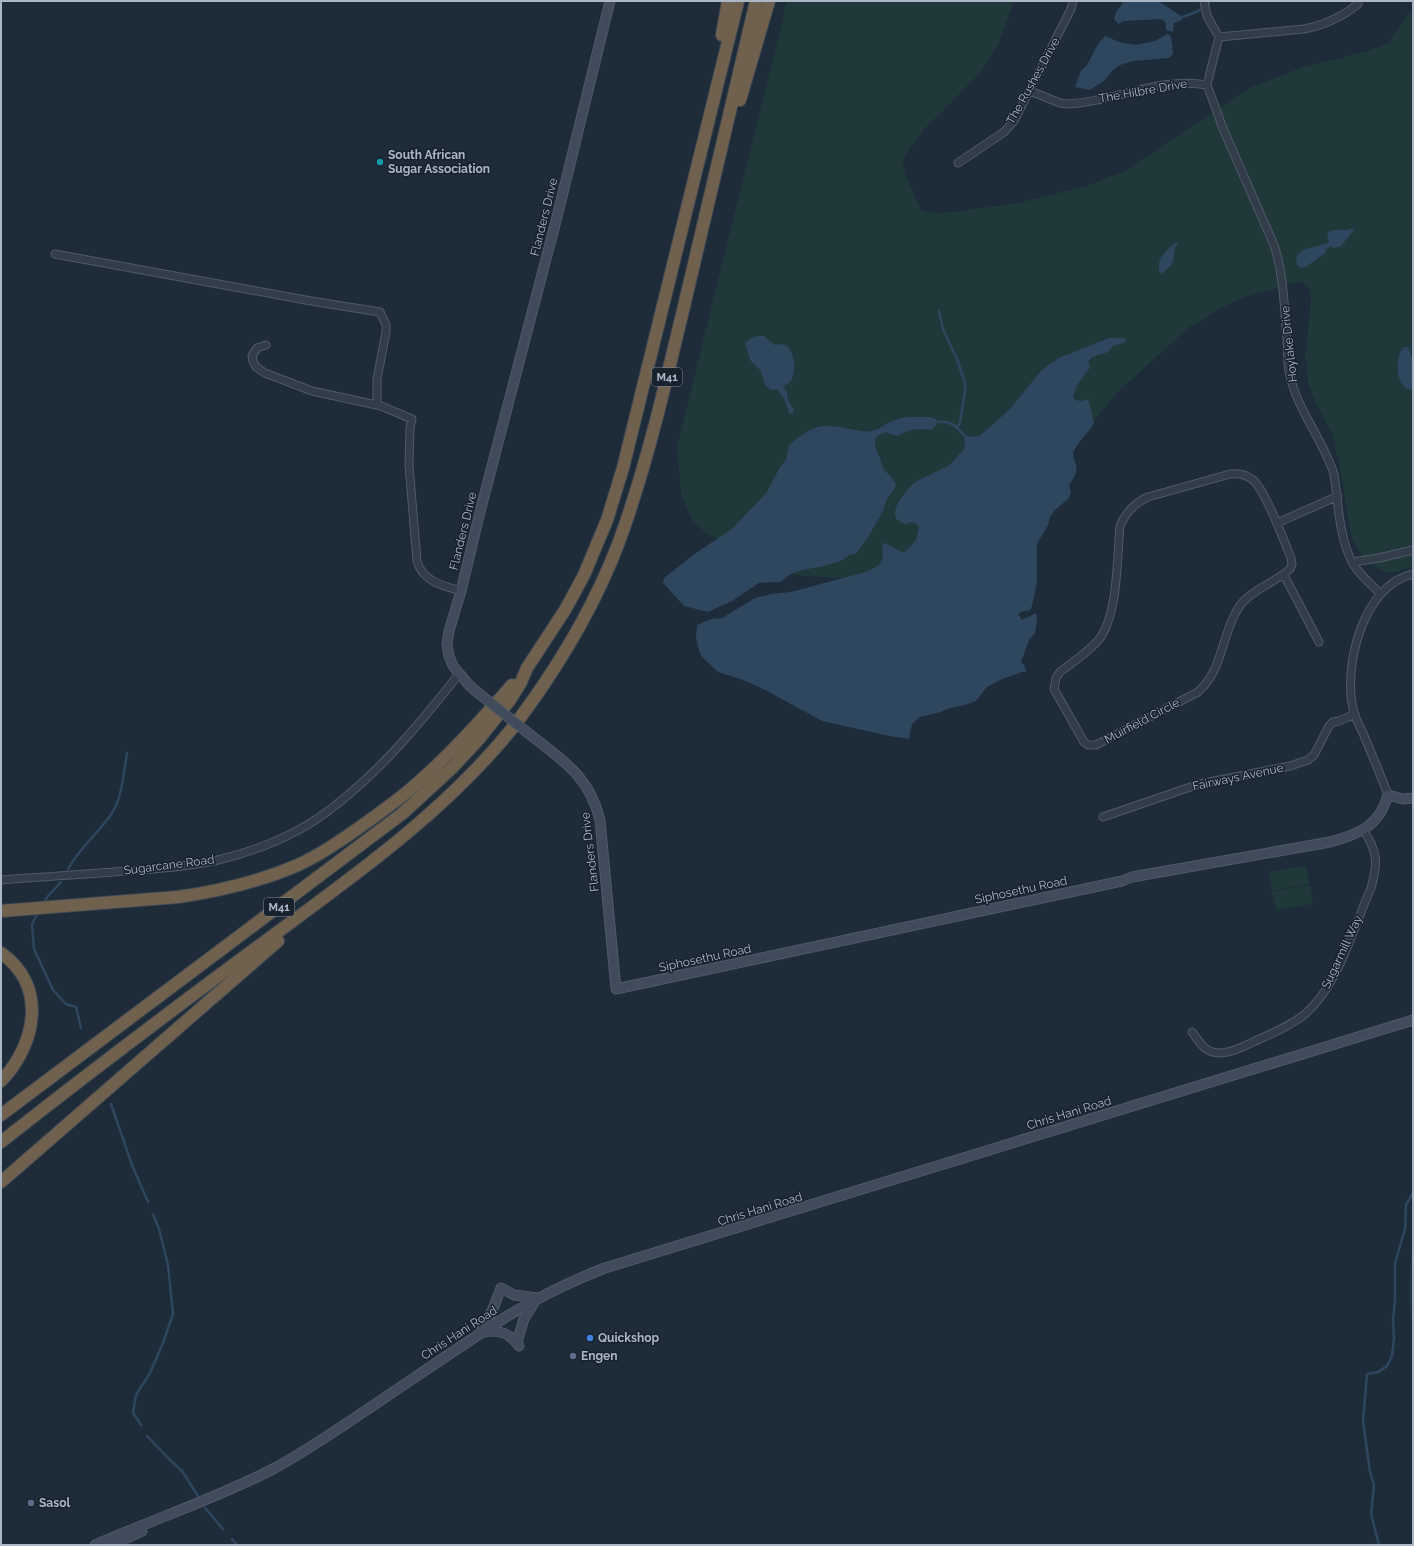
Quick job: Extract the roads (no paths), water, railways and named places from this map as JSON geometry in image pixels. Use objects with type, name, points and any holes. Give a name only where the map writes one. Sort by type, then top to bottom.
[{"type":"highway","points":[[698,162],[728,1]]},
{"type":"highway","name":"M41","points":[[1,1115],[403,813],[453,767],[479,739],[510,700],[521,682],[527,668],[565,610],[584,575],[607,520],[623,468],[738,1]]},
{"type":"highway","name":"M41","points":[[1,1142],[102,1063],[330,893],[404,836],[446,800],[497,747],[513,728],[564,654],[585,616],[611,560],[624,527],[658,416],[756,1]]},
{"type":"highway","points":[[705,215],[769,1]]},
{"type":"highway","points":[[1,911],[170,898],[205,893],[242,885],[298,865],[323,852],[353,833],[413,787],[470,732],[527,668]]},
{"type":"highway","points":[[1,1182],[330,893]]},
{"type":"highway","points":[[1,953],[17,969],[25,980],[31,999],[32,1014],[30,1030],[25,1046],[17,1061],[1,1081]]},
{"type":"street","name":"Flanders Drive","points":[[603,1],[603,26]]},
{"type":"street","name":"Flanders Drive","points":[[610,1],[558,213],[480,512],[461,591],[449,631],[447,644],[451,661],[459,674],[477,692],[572,768],[583,780],[596,805],[600,820],[616,989]]},
{"type":"street","name":"The Rushes Drive","points":[[958,163],[1010,126],[1030,91],[1071,10],[1073,1]]},
{"type":"street","points":[[1204,2],[1206,11],[1219,37],[1207,86]]},
{"type":"street","points":[[1219,37],[1304,30],[1334,20],[1358,4]]},
{"type":"street","name":"The Hilbre Drive","points":[[1030,91],[1060,103],[1075,104],[1170,85],[1195,83],[1207,86]]},
{"type":"street","name":"Hoylake Drive","points":[[1207,86],[1224,131],[1274,245],[1282,276],[1290,375],[1302,407],[1330,464],[1338,496],[1346,548],[1352,562],[1367,581],[1381,594]]},
{"type":"street","points":[[55,254],[380,312],[386,325],[386,332],[377,379],[377,405]]},
{"type":"street","points":[[266,345],[257,348],[252,356],[252,361],[256,367],[264,373],[312,391],[377,405],[412,419],[410,426],[409,465],[417,561],[419,569],[423,575],[442,586],[461,591]]},
{"type":"street","name":"Muirfield Circle","points":[[1230,474],[1242,474],[1254,481],[1258,486],[1276,523],[1292,564],[1290,569],[1284,575],[1242,602],[1236,612],[1213,675],[1204,687],[1198,692],[1096,745],[1088,745],[1084,742],[1056,694],[1054,685],[1060,672],[1096,643],[1107,626],[1113,606],[1120,526],[1127,512],[1140,500],[1148,496],[1230,474]]},
{"type":"street","points":[[1276,523],[1338,496]]},
{"type":"street","points":[[1352,562],[1379,558],[1413,550]]},
{"type":"street","points":[[1413,574],[1401,578],[1393,583],[1370,607],[1354,657],[1350,676],[1354,714],[1388,795],[1403,799],[1413,798]]},
{"type":"street","points":[[1284,575],[1320,642]]},
{"type":"street","name":"Sugarcane Road","points":[[1,880],[174,867],[217,860],[255,849],[286,836],[337,805],[383,763],[409,736],[459,674]]},
{"type":"street","name":"Fairways Avenue","points":[[1103,817],[1199,784],[1290,766],[1308,760],[1314,755],[1329,726],[1333,722],[1339,721],[1354,714]]},
{"type":"street","name":"Siphosethu Road","points":[[616,989],[1132,877],[1330,842],[1350,836],[1375,822],[1384,808],[1388,795]]},
{"type":"street","name":"Sugarmill Way","points":[[1192,1032],[1206,1049],[1218,1053],[1229,1052],[1289,1025],[1318,1002],[1334,976],[1371,888],[1375,874],[1375,851],[1363,830]]},
{"type":"street","name":"Chris Hani Road","points":[[95,1545],[145,1523],[158,1520],[238,1486],[273,1469],[334,1431],[479,1334],[538,1298],[586,1275],[604,1268],[1413,1020]]},
{"type":"street","points":[[501,1288],[514,1295],[538,1298],[524,1319],[518,1344],[513,1339],[500,1332],[489,1331],[479,1334],[490,1317],[501,1288]]},
{"type":"street","name":"Chris Hani Road","points":[[112,1545],[147,1529],[158,1520]]},
{"type":"water","points":[[1123,1],[1158,1],[1183,17],[1182,20],[1174,23],[1173,32],[1166,30],[1166,23],[1162,19],[1124,21],[1118,24],[1114,19],[1117,10],[1122,5]]},
{"type":"water","points":[[1167,34],[1171,36],[1173,54],[1169,58],[1133,61],[1120,65],[1113,70],[1104,81],[1090,90],[1075,87],[1081,71],[1087,65],[1098,44],[1105,36],[1119,42],[1136,45],[1155,41]]},
{"type":"water","points":[[1353,228],[1354,230],[1341,246],[1334,248],[1330,246],[1327,248],[1325,253],[1306,267],[1301,268],[1297,265],[1298,254],[1302,251],[1329,242],[1327,235],[1328,232]]},
{"type":"water","points":[[1177,242],[1178,244],[1175,247],[1171,265],[1161,274],[1159,265],[1162,256]]},
{"type":"water","points":[[757,336],[764,336],[775,345],[782,344],[790,349],[794,360],[794,372],[791,381],[783,386],[787,392],[788,401],[794,409],[793,413],[789,413],[785,400],[777,389],[772,390],[766,387],[761,371],[750,360],[745,343]]},
{"type":"water","points":[[1109,338],[1124,338],[1126,342],[1113,346],[1108,352],[1092,357],[1088,362],[1090,366],[1089,369],[1076,387],[1073,396],[1075,400],[1081,401],[1088,399],[1094,423],[1073,453],[1076,471],[1075,476],[1069,485],[1071,493],[1069,498],[1054,511],[1037,544],[1037,582],[1032,606],[1030,610],[1018,614],[1022,620],[1036,613],[1037,620],[1035,633],[1029,640],[1021,662],[1025,666],[1026,672],[1002,679],[987,687],[976,701],[920,717],[912,724],[909,739],[822,721],[746,681],[718,672],[703,658],[700,654],[696,638],[697,625],[711,619],[722,618],[755,598],[771,594],[791,592],[869,571],[880,564],[882,560],[882,544],[885,543],[902,552],[906,551],[916,540],[919,528],[917,524],[906,524],[899,521],[895,516],[895,510],[898,503],[907,490],[917,481],[950,465],[965,448],[964,437],[966,435],[971,437],[979,436],[990,427],[1011,408],[1040,372],[1048,365],[1059,358]]},
{"type":"water","points":[[1404,347],[1408,347],[1410,351],[1413,368],[1413,390],[1406,388],[1399,378],[1398,363],[1401,351]]},
{"type":"water","points":[[908,417],[931,417],[937,420],[937,425],[931,430],[913,430],[897,436],[886,432],[877,436],[875,446],[883,468],[896,485],[887,499],[882,513],[856,554],[849,555],[829,565],[798,571],[781,582],[759,583],[732,601],[708,612],[684,606],[663,583],[664,578],[693,555],[732,529],[767,492],[780,467],[786,460],[789,445],[800,436],[812,429],[824,426],[873,431],[890,422]]},
{"type":"waterway","points":[[1183,17],[1198,11],[1209,3]]},
{"type":"waterway","points":[[939,311],[943,329],[957,359],[965,383],[960,423],[957,427]]},
{"type":"waterway","points":[[937,422],[953,424],[965,436]]},
{"type":"waterway","points":[[68,869],[78,854],[112,813],[118,800],[127,753]]},
{"type":"waterway","points":[[44,904],[47,897],[61,882]]},
{"type":"waterway","points":[[38,913],[32,924],[34,949],[53,990],[66,1004],[76,1007],[81,1028]]},
{"type":"waterway","points":[[111,1104],[132,1165],[148,1202]]},
{"type":"waterway","points":[[1379,1545],[1371,1514],[1374,1485],[1370,1472],[1363,1421],[1367,1374],[1378,1372],[1387,1366],[1392,1356],[1394,1338],[1393,1320],[1395,1299],[1395,1263],[1405,1229],[1406,1205],[1413,1193]]},
{"type":"waterway","points":[[141,1425],[133,1413],[136,1395],[150,1373],[163,1343],[173,1314],[168,1265],[159,1229],[153,1214]]},
{"type":"waterway","points":[[147,1436],[182,1471],[198,1496]]},
{"type":"waterway","points":[[205,1508],[223,1529]]},
{"type":"waterway","points":[[232,1539],[237,1545]]},
{"type":"place","name":"South African Sugar Association","points":[[380,162]]},
{"type":"place","name":"Quickshop","points":[[590,1338]]},
{"type":"place","name":"Engen","points":[[573,1356]]},
{"type":"place","name":"Sasol","points":[[31,1503]]}]
